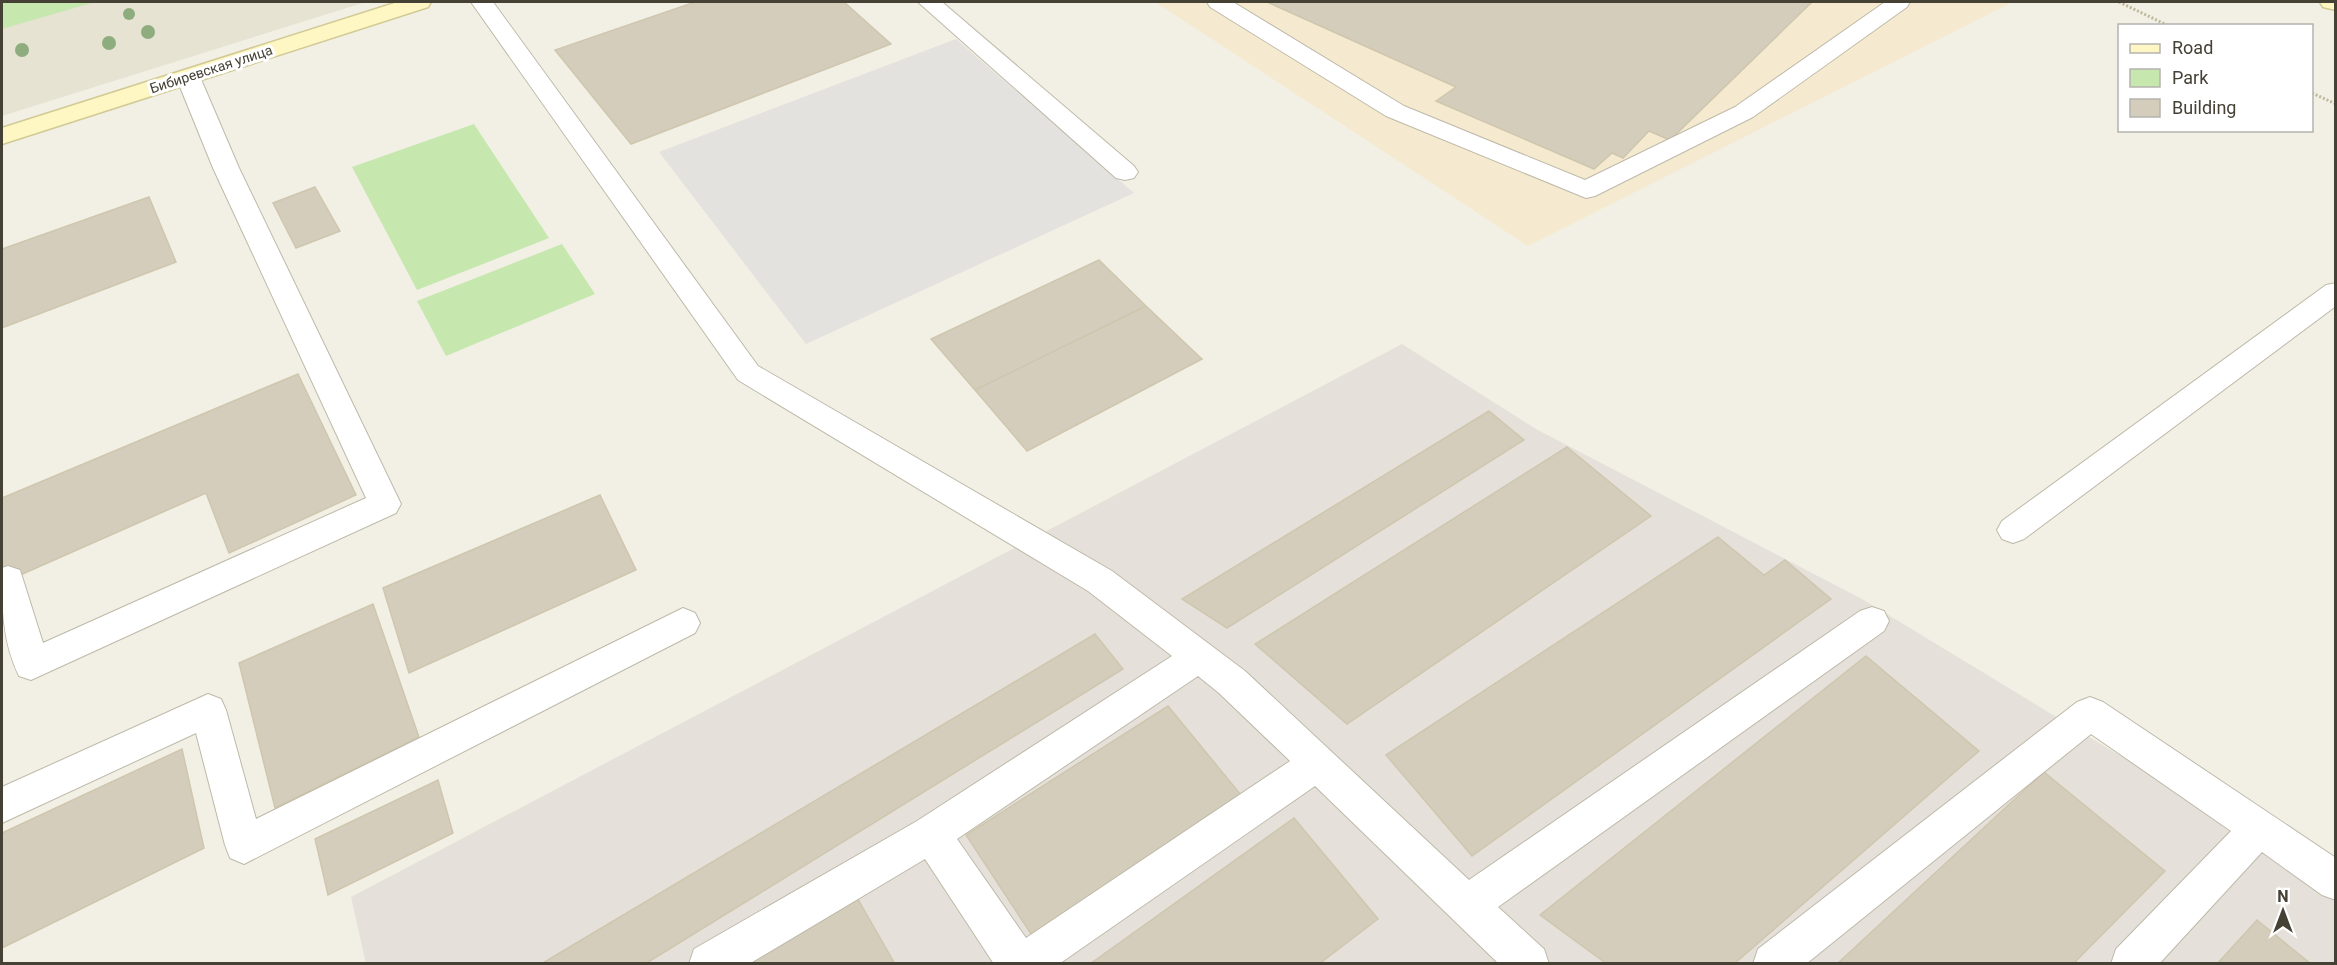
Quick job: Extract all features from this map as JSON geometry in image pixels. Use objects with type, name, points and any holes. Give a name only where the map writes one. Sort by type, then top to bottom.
[{"type":"main road","name":"Бибиревская улица","points":[[2,136],[420,2]]},
{"type":"main road","points":[[2331,2],[2336,3]]},
{"type":"lane","points":[[482,2],[748,373],[1100,581],[1232,682],[1529,963]]},
{"type":"lane","points":[[929,2],[1125,172]]},
{"type":"lane","points":[[1218,2],[1395,111],[1586,190],[1744,112],[1899,2]]},
{"type":"lane","points":[[8,599],[31,665],[385,504],[226,168],[188,77]]},
{"type":"lane","points":[[2013,530],[2336,292]]},
{"type":"lane","points":[[1468,905],[1872,621]]},
{"type":"lane","points":[[2,805],[208,710],[244,845],[683,622]]},
{"type":"lane","points":[[709,963],[931,834],[1199,657]]},
{"type":"lane","points":[[1773,963],[2090,713],[2336,880]]},
{"type":"lane","points":[[931,834],[1021,963],[1318,763]]},
{"type":"lane","points":[[2131,963],[2259,828]]},
{"type":"path","points":[[2118,2],[2165,24]]},
{"type":"path","points":[[2313,93],[2336,104]]},
{"type":"shaded area","points":[[2,2],[366,2],[2,116]]},
{"type":"shaded area","points":[[1155,2],[2013,2],[1528,246]]},
{"type":"shaded area","points":[[956,39],[1134,193],[806,344],[659,152]]},
{"type":"shaded area","points":[[1402,344],[1536,429],[1862,599],[2335,886],[2336,963],[366,964],[351,897]]},
{"type":"green space","points":[[2,2],[95,2],[2,29]]},
{"type":"green space","points":[[474,124],[549,238],[417,290],[352,167]]},
{"type":"green space","points":[[562,244],[595,294],[446,356],[417,301]]},
{"type":"building","points":[[695,2],[844,2],[891,44],[631,144],[555,50]]},
{"type":"building","points":[[1267,2],[1812,2],[1670,140],[1649,131],[1623,158],[1612,153],[1594,169],[1436,101],[1456,87]]},
{"type":"building","points":[[315,187],[340,231],[296,248],[273,203]]},
{"type":"building","points":[[149,197],[176,262],[2,328],[2,249]]},
{"type":"building","points":[[1099,260],[1146,306],[975,390],[931,339]]},
{"type":"building","points":[[1146,306],[1202,359],[1027,451],[975,390]]},
{"type":"building","points":[[298,374],[356,495],[229,553],[206,493],[2,583],[2,498]]},
{"type":"building","points":[[1489,411],[1524,440],[1227,628],[1182,599]]},
{"type":"building","points":[[1567,447],[1651,516],[1347,724],[1255,644]]},
{"type":"building","points":[[600,495],[636,570],[409,673],[383,588]]},
{"type":"building","points":[[1718,537],[1764,575],[1785,560],[1831,599],[1472,856],[1386,755]]},
{"type":"building","points":[[373,604],[419,737],[275,808],[239,663]]},
{"type":"building","points":[[1095,634],[1123,669],[645,964],[541,964]]},
{"type":"building","points":[[1866,656],[1979,751],[1734,964],[1607,964],[1540,915]]},
{"type":"building","points":[[1168,706],[1241,795],[1033,937],[966,835]]},
{"type":"building","points":[[182,749],[204,848],[2,948],[2,833]]},
{"type":"building","points":[[2044,772],[2165,871],[2073,964],[1837,964]]},
{"type":"building","points":[[438,780],[453,833],[328,895],[315,839]]},
{"type":"building","points":[[1294,818],[1378,919],[1319,964],[1090,964]]},
{"type":"building","points":[[855,894],[895,964],[744,964]]},
{"type":"building","points":[[2257,920],[2311,964],[2217,964]]}]
